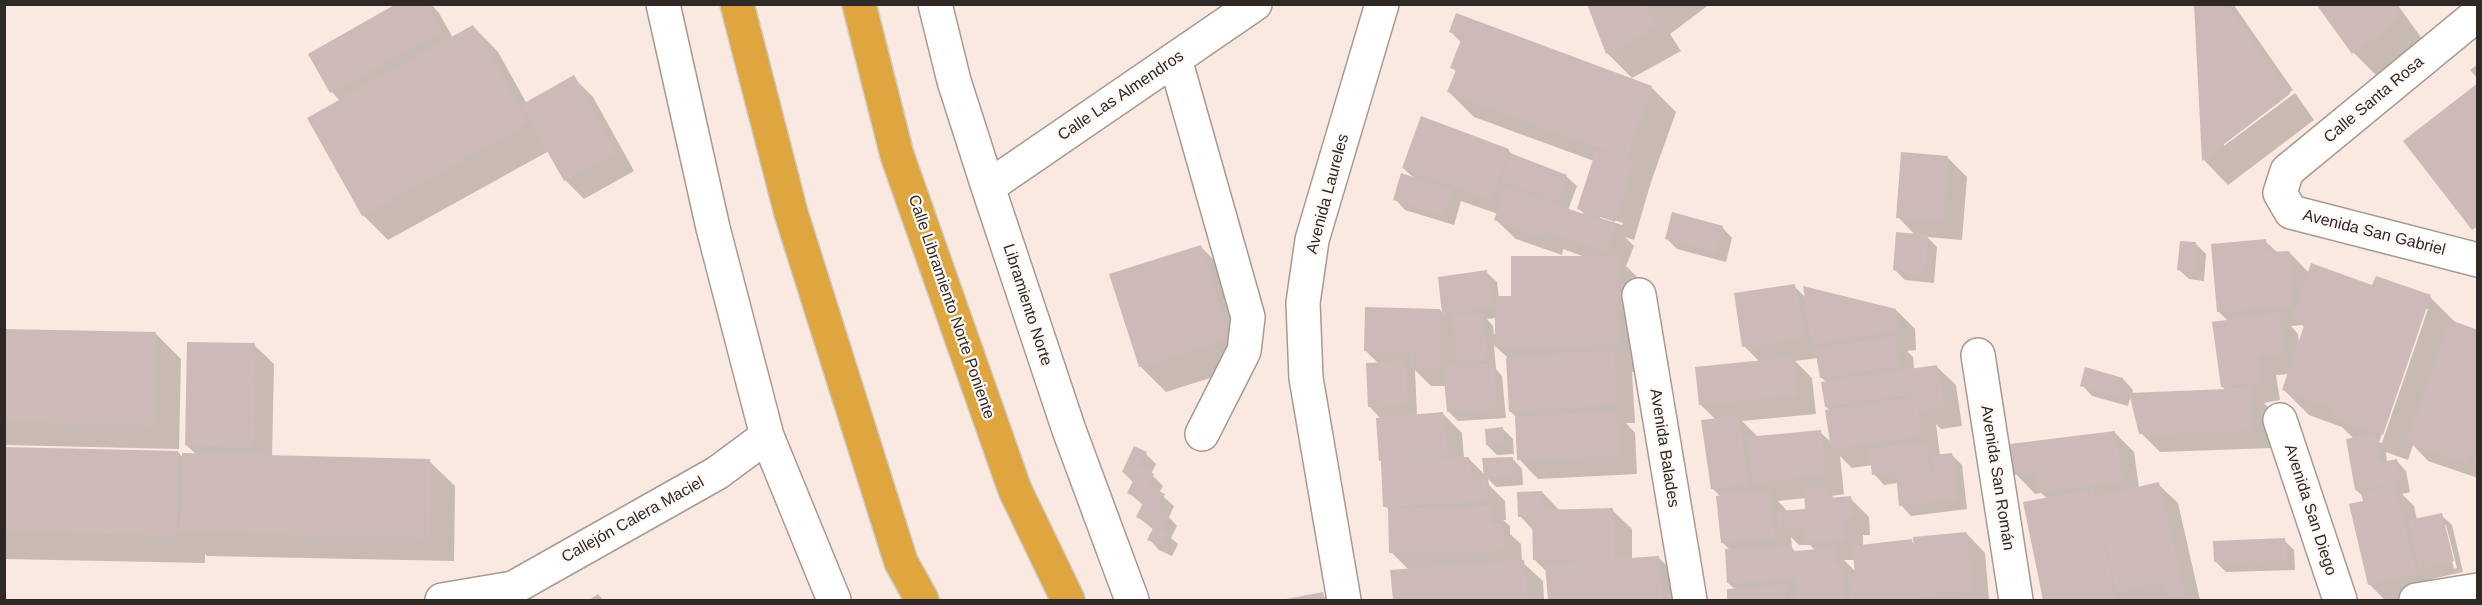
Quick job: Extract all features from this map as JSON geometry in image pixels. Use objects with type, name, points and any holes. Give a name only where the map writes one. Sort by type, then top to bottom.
[{"type":"highway","points":[[737,4],[795,224],[901,562],[922,600]]},
{"type":"highway","name":"Calle Libramiento Norte Poniente","points":[[859,4],[901,166],[1015,490],[1068,600]]},
{"type":"street","points":[[663,4],[713,228],[767,436],[834,600]]},
{"type":"street","name":"Libramiento Norte","points":[[935,4],[954,81],[988,187],[1069,430],[1132,600]]},
{"type":"street","name":"Calle Las Almendros","points":[[988,187],[1255,4]]},
{"type":"street","name":"Avenida Laureles","points":[[1344,600],[1306,378],[1303,303],[1312,240],[1382,4]]},
{"type":"street","name":"Calle Santa Rosa","points":[[2280,193],[2288,171],[2478,14]]},
{"type":"street","points":[[1175,59],[1248,317],[1244,351],[1202,434]]},
{"type":"street","name":"Avenida San Gabriel","points":[[2280,193],[2291,212],[2478,260]]},
{"type":"street","name":"Avenida Balades","points":[[1639,295],[1690,600]]},
{"type":"street","name":"Avenida San Román","points":[[1978,355],[2016,600]]},
{"type":"street","name":"Avenida San Diego","points":[[2280,420],[2340,600]]},
{"type":"street","name":"Callejón Calera Maciel","points":[[442,600],[504,594],[717,473],[767,436]]},
{"type":"street","points":[[2416,600],[2478,590]]},
{"type":"building","points":[[396,4],[427,4],[442,31],[330,93],[308,54]]},
{"type":"building","points":[[1587,4],[1651,4],[1646,8],[1657,26],[1606,54]]},
{"type":"building","points":[[2194,4],[2226,4],[2290,94],[2202,161]]},
{"type":"building","points":[[2316,4],[2392,4],[2401,17],[2352,54]]},
{"type":"building","points":[[1456,13],[1652,86],[1626,158],[1447,92],[1456,70],[1450,68],[1462,37],[1449,32]]},
{"type":"building","points":[[473,25],[528,123],[362,216],[307,118]]},
{"type":"building","points":[[2478,64],[2478,79],[2470,70]]},
{"type":"building","points":[[574,75],[616,152],[564,181],[521,105]]},
{"type":"building","points":[[2478,83],[2478,226],[2472,230],[2403,141]]},
{"type":"building","points":[[1421,116],[1509,149],[1491,200],[1402,168]]},
{"type":"building","points":[[1596,150],[1633,162],[1615,222],[1577,209]]},
{"type":"building","points":[[1901,152],[1948,156],[1943,222],[1896,218]]},
{"type":"building","points":[[1510,153],[1567,175],[1557,202],[1501,181]]},
{"type":"building","points":[[1401,173],[1452,190],[1443,216],[1393,200]]},
{"type":"building","points":[[1506,187],[1615,225],[1606,252],[1544,231],[1543,237],[1494,220]]},
{"type":"building","points":[[1672,212],[1723,226],[1716,253],[1665,239]]},
{"type":"building","points":[[1896,232],[1928,235],[1924,274],[1893,270]]},
{"type":"building","points":[[2266,239],[2267,252],[2289,251],[2293,306],[2217,312],[2211,244]]},
{"type":"building","points":[[2180,241],[2196,242],[2194,271],[2177,270]]},
{"type":"building","points":[[1201,245],[1230,338],[1139,367],[1109,274]]},
{"type":"building","points":[[1511,256],[1618,256],[1618,347],[1495,347],[1495,296],[1511,296]]},
{"type":"building","points":[[2311,263],[2372,285],[2376,276],[2431,295],[2383,435],[2331,418],[2335,408],[2282,390],[2305,323],[2293,318]]},
{"type":"building","points":[[1487,270],[1492,307],[1442,314],[1438,277]]},
{"type":"building","points":[[1795,284],[1804,338],[1742,347],[1734,293]]},
{"type":"building","points":[[1803,286],[1896,309],[1897,331],[1812,344]]},
{"type":"building","points":[[1365,307],[1440,309],[1439,368],[1410,367],[1411,352],[1364,351]]},
{"type":"building","points":[[2279,313],[2285,353],[2258,356],[2261,381],[2221,387],[2212,322]]},
{"type":"building","points":[[1483,314],[1487,361],[1457,362],[1454,315]]},
{"type":"building","points":[[2450,320],[2478,330],[2478,436],[2468,464],[2407,442]]},
{"type":"building","points":[[4,329],[156,332],[155,425],[4,421]]},
{"type":"building","points":[[1894,336],[1898,366],[1820,378],[1815,349]]},
{"type":"building","points":[[187,342],[255,343],[253,447],[185,445]]},
{"type":"building","points":[[1613,350],[1617,404],[1509,412],[1506,358]]},
{"type":"building","points":[[1793,357],[1797,395],[1699,405],[1695,367]]},
{"type":"building","points":[[1405,361],[1407,405],[1368,407],[1366,363]]},
{"type":"building","points":[[1493,364],[1496,408],[1447,412],[1443,367]]},
{"type":"building","points":[[1937,365],[1944,407],[1920,410],[1917,393],[1825,407],[1821,382]]},
{"type":"building","points":[[2085,367],[2123,378],[2118,397],[2080,386]]},
{"type":"building","points":[[2251,388],[2253,430],[2139,434],[2129,393]]},
{"type":"building","points":[[1916,397],[1921,436],[1831,449],[1825,410]]},
{"type":"building","points":[[1443,412],[1447,456],[1379,461],[1376,418]]},
{"type":"building","points":[[1616,412],[1619,455],[1517,460],[1515,417]]},
{"type":"building","points":[[1738,416],[1748,484],[1711,489],[1701,420]]},
{"type":"building","points":[[1503,427],[1504,444],[1486,445],[1485,429]]},
{"type":"building","points":[[1821,430],[1825,475],[1753,483],[1748,437]]},
{"type":"building","points":[[2115,431],[2122,482],[2039,492],[2036,472],[2014,475],[2010,444]]},
{"type":"building","points":[[2375,434],[2380,462],[2397,459],[2400,482],[2355,490],[2346,439]]},
{"type":"building","points":[[1926,442],[1929,468],[1872,475],[1869,449]]},
{"type":"building","points":[[1134,446],[1147,452],[1139,466],[1154,474],[1148,486],[1165,494],[1158,509],[1168,514],[1161,529],[1168,532],[1162,546],[1147,540],[1154,526],[1136,517],[1144,501],[1127,493],[1134,479],[1122,472]]},
{"type":"building","points":[[4,447],[178,451],[177,535],[4,532]]},
{"type":"building","points":[[182,453],[430,459],[429,537],[180,532]]},
{"type":"building","points":[[1952,453],[1957,499],[1899,506],[1896,474],[1934,469],[1933,455]]},
{"type":"building","points":[[2478,453],[2478,469],[2472,467]]},
{"type":"building","points":[[1469,457],[1471,482],[1486,480],[1487,501],[1383,507],[1381,462]]},
{"type":"building","points":[[1513,457],[1514,475],[1484,477],[1482,458]]},
{"type":"building","points":[[2159,482],[2184,594],[2168,597],[2164,581],[2117,592],[2095,497]]},
{"type":"building","points":[[2395,485],[2416,574],[2368,585],[2349,504],[2363,501],[2361,493]]},
{"type":"building","points":[[1828,489],[1828,498],[1851,496],[1852,516],[1844,517],[1845,541],[1806,542],[1805,526],[1778,527],[1778,511],[1805,509],[1804,490]]},
{"type":"building","points":[[2093,489],[2115,600],[2043,600],[2023,502]]},
{"type":"building","points":[[1542,491],[1543,510],[1613,508],[1614,559],[1533,560],[1532,517],[1518,517],[1517,492]]},
{"type":"building","points":[[1769,491],[1774,538],[1721,543],[1716,496]]},
{"type":"building","points":[[1491,506],[1492,524],[1502,524],[1504,550],[1389,553],[1388,509]]},
{"type":"building","points":[[2442,513],[2454,561],[2420,569],[2409,520]]},
{"type":"building","points":[[1966,532],[1972,591],[1919,596],[1913,537]]},
{"type":"building","points":[[2285,538],[2286,560],[2214,562],[2213,541]]},
{"type":"building","points":[[1912,539],[1918,598],[1851,600],[1848,575],[1855,574],[1852,546]]},
{"type":"building","points":[[1792,546],[1794,580],[1727,583],[1725,549]]},
{"type":"building","points":[[1834,548],[1836,565],[1842,564],[1845,600],[1797,600],[1794,551]]},
{"type":"building","points":[[1659,556],[1662,600],[1548,600],[1545,564]]},
{"type":"building","points":[[1524,560],[1527,600],[1393,600],[1390,570]]},
{"type":"building","points":[[1785,585],[1786,600],[1727,600],[1727,589]]},
{"type":"building","points":[[1323,592],[1324,600],[1286,600],[1286,599]]},
{"type":"building","points":[[598,594],[603,600],[589,600]]}]
